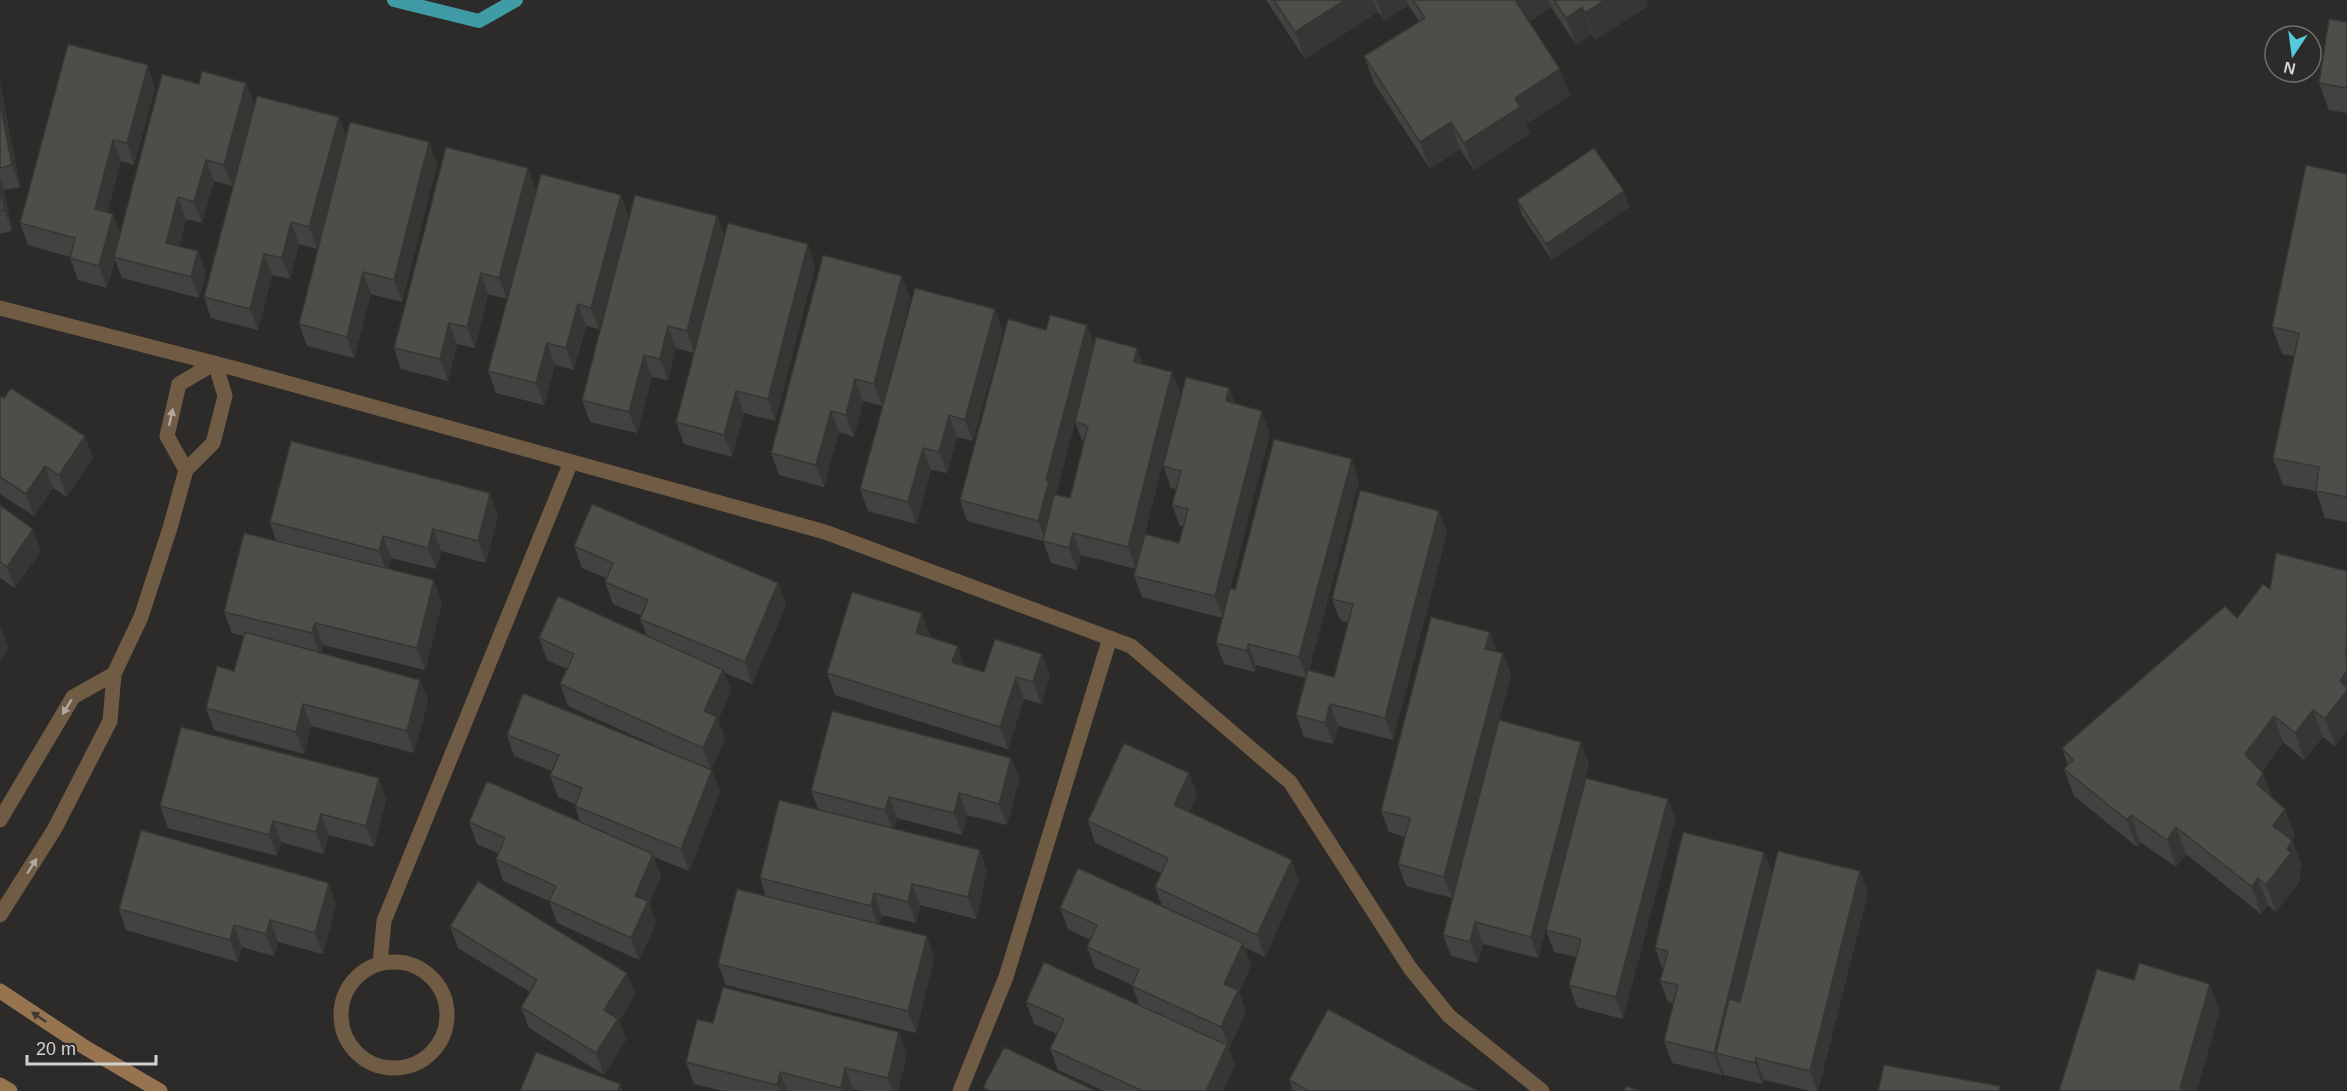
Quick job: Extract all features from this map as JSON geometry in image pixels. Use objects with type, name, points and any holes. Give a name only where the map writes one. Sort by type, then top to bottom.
[{"type":"main road","points":[[0,991],[86,1048],[160,1091]]},
{"type":"main road","points":[[0,1085],[10,1091]]},
{"type":"street","points":[[0,308],[215,363],[825,532],[1131,646],[1290,782],[1410,968],[1449,1016],[1542,1091]]},
{"type":"street","points":[[0,915],[54,830],[110,721],[114,674],[141,617],[186,470],[213,443],[225,396],[215,363]]},
{"type":"street","points":[[186,470],[167,436],[179,384],[215,363]]},
{"type":"street","points":[[380,963],[384,921],[571,462]]},
{"type":"street","points":[[960,1091],[1006,977],[1110,638]]},
{"type":"street","points":[[0,820],[73,697],[114,674]]},
{"type":"street","points":[[397,961],[414,965],[428,974],[440,987],[446,1003],[447,1020],[443,1036],[434,1051],[420,1061],[403,1067],[385,1067],[368,1061],[354,1049],[344,1035],[340,1017],[343,999],[351,984],[363,971],[380,963],[397,961]]},
{"type":"building","points":[[1274,0],[1345,0],[1295,32]]},
{"type":"building","points":[[1413,0],[1515,0],[1560,69],[1515,98],[1520,107],[1464,143],[1451,122],[1420,142],[1364,56],[1425,18]]},
{"type":"building","points":[[1554,0],[1605,0],[1585,13],[1582,7],[1566,18]]},
{"type":"building","points":[[2329,19],[2347,22],[2347,88],[2323,84],[2323,57]]},
{"type":"building","points":[[68,44],[148,65],[127,143],[113,140],[95,209],[113,214],[99,266],[70,258],[75,238],[20,223]]},
{"type":"building","points":[[202,71],[246,83],[224,165],[206,160],[194,202],[178,197],[166,243],[198,251],[191,277],[114,257],[162,74],[199,84]]},
{"type":"building","points":[[257,96],[339,117],[309,227],[291,222],[282,258],[264,254],[250,309],[204,297]]},
{"type":"building","points":[[0,102],[12,165],[0,168]]},
{"type":"building","points":[[350,122],[429,142],[394,280],[363,272],[347,337],[299,324]]},
{"type":"building","points":[[446,147],[528,168],[499,278],[481,273],[467,327],[449,323],[440,359],[394,348]]},
{"type":"building","points":[[1594,148],[1624,191],[1546,244],[1517,200]]},
{"type":"building","points":[[2306,165],[2347,174],[2347,497],[2316,491],[2319,467],[2273,458],[2299,333],[2272,327]]},
{"type":"building","points":[[541,174],[621,195],[591,308],[578,304],[566,348],[547,343],[536,383],[488,371]]},
{"type":"building","points":[[0,187],[4,210],[0,210]]},
{"type":"building","points":[[635,195],[717,216],[687,331],[668,326],[660,359],[644,355],[629,412],[582,400]]},
{"type":"building","points":[[728,223],[808,244],[768,399],[736,391],[724,435],[676,422]]},
{"type":"building","points":[[823,255],[902,276],[874,384],[855,379],[846,415],[831,411],[816,465],[771,453]]},
{"type":"building","points":[[915,288],[995,309],[965,420],[949,415],[939,452],[923,448],[908,502],[860,489]]},
{"type":"building","points":[[1050,315],[1087,325],[1046,480],[1049,481],[1038,521],[960,500],[1008,319],[1046,330]]},
{"type":"building","points":[[1096,337],[1137,348],[1134,362],[1172,372],[1128,547],[1073,533],[1069,548],[1043,541],[1054,494],[1070,498],[1088,426],[1075,422]]},
{"type":"building","points":[[1186,377],[1229,388],[1226,401],[1262,411],[1215,596],[1134,576],[1145,534],[1179,543],[1188,509],[1172,505],[1181,471],[1163,466]]},
{"type":"building","points":[[11,388],[85,436],[59,475],[45,466],[26,494],[0,477],[0,395],[4,398]]},
{"type":"building","points":[[1274,439],[1352,459],[1299,657],[1248,644],[1247,651],[1216,643],[1230,588],[1235,590]]},
{"type":"building","points":[[291,441],[490,493],[478,541],[433,529],[428,548],[383,536],[379,551],[270,522]]},
{"type":"building","points":[[1360,490],[1439,511],[1385,718],[1330,704],[1325,723],[1296,715],[1308,670],[1334,677],[1353,604],[1332,599]]},
{"type":"building","points":[[592,504],[778,583],[745,662],[640,619],[648,600],[605,582],[613,563],[574,546]]},
{"type":"building","points":[[0,505],[33,529],[7,567],[0,562]]},
{"type":"building","points":[[244,533],[434,580],[417,648],[315,623],[312,633],[224,612]]},
{"type":"building","points":[[2276,553],[2347,571],[2347,671],[2340,681],[2347,690],[2325,719],[2313,710],[2295,733],[2274,716],[2245,754],[2263,773],[2257,784],[2285,809],[2273,826],[2292,840],[2287,849],[2291,853],[2266,885],[2258,878],[2252,887],[2176,827],[2167,840],[2131,815],[2127,820],[2064,769],[2073,760],[2062,748],[2225,606],[2237,618],[2263,584],[2270,589]]},
{"type":"building","points":[[852,592],[922,613],[916,633],[958,646],[952,662],[984,672],[995,639],[1042,654],[1033,682],[1016,677],[1000,727],[827,673]]},
{"type":"building","points":[[558,596],[723,670],[704,711],[717,717],[703,748],[560,684],[574,654],[539,638]]},
{"type":"building","points":[[1431,617],[1490,632],[1485,649],[1503,653],[1444,877],[1398,864],[1410,818],[1381,811]]},
{"type":"building","points":[[245,632],[420,680],[407,731],[303,704],[296,732],[206,708],[217,666],[234,671]]},
{"type":"building","points":[[523,693],[712,770],[681,849],[575,806],[582,788],[550,775],[559,755],[507,735]]},
{"type":"building","points":[[832,711],[1011,758],[999,804],[959,793],[954,813],[889,797],[885,810],[811,791]]},
{"type":"building","points":[[1499,720],[1581,742],[1531,937],[1475,922],[1470,942],[1443,935]]},
{"type":"building","points":[[181,727],[379,778],[366,826],[321,814],[316,832],[273,821],[269,835],[160,806]]},
{"type":"building","points":[[1124,743],[1189,773],[1174,805],[1292,860],[1257,935],[1155,887],[1168,858],[1088,821]]},
{"type":"building","points":[[1586,778],[1668,799],[1616,997],[1569,985],[1581,939],[1546,930]]},
{"type":"building","points":[[487,781],[653,854],[635,896],[648,901],[631,938],[549,901],[556,886],[496,859],[505,838],[469,822]]},
{"type":"building","points":[[779,800],[980,850],[968,897],[912,884],[908,902],[874,893],[871,906],[760,878]]},
{"type":"building","points":[[141,830],[329,883],[315,933],[270,920],[266,934],[234,925],[230,940],[119,909]]},
{"type":"building","points":[[1683,832],[1764,852],[1714,1053],[1664,1041],[1678,985],[1660,981],[1668,951],[1655,948]]},
{"type":"building","points":[[1778,851],[1860,871],[1810,1071],[1756,1058],[1755,1063],[1716,1053],[1729,999],[1740,1002]]},
{"type":"building","points":[[1078,868],[1243,943],[1224,984],[1238,990],[1221,1027],[1132,986],[1139,970],[1087,947],[1097,925],[1060,908]]},
{"type":"building","points":[[478,881],[627,973],[604,1010],[618,1019],[596,1053],[521,1007],[537,980],[450,926]]},
{"type":"building","points":[[737,889],[927,936],[908,1011],[718,964]]},
{"type":"building","points":[[1044,962],[1227,1045],[1206,1091],[1143,1091],[1050,1049],[1064,1019],[1026,1002]]},
{"type":"building","points":[[2139,963],[2210,984],[2180,1088],[2189,1091],[2059,1091],[2097,969],[2134,980]]},
{"type":"building","points":[[723,987],[899,1032],[888,1078],[845,1068],[841,1088],[780,1072],[777,1085],[686,1062],[697,1019],[713,1023]]},
{"type":"building","points":[[1328,1009],[1478,1091],[1309,1091],[1289,1080]]},
{"type":"building","points":[[1004,1047],[1096,1091],[990,1091],[983,1088]]},
{"type":"building","points":[[536,1052],[620,1084],[618,1091],[520,1091]]},
{"type":"building","points":[[1884,1065],[2000,1086],[1999,1091],[1878,1091]]},
{"type":"building","points":[[1626,1086],[1640,1091],[1624,1091]]},
{"type":"waterway","points":[[394,0],[479,21],[516,0]]}]
